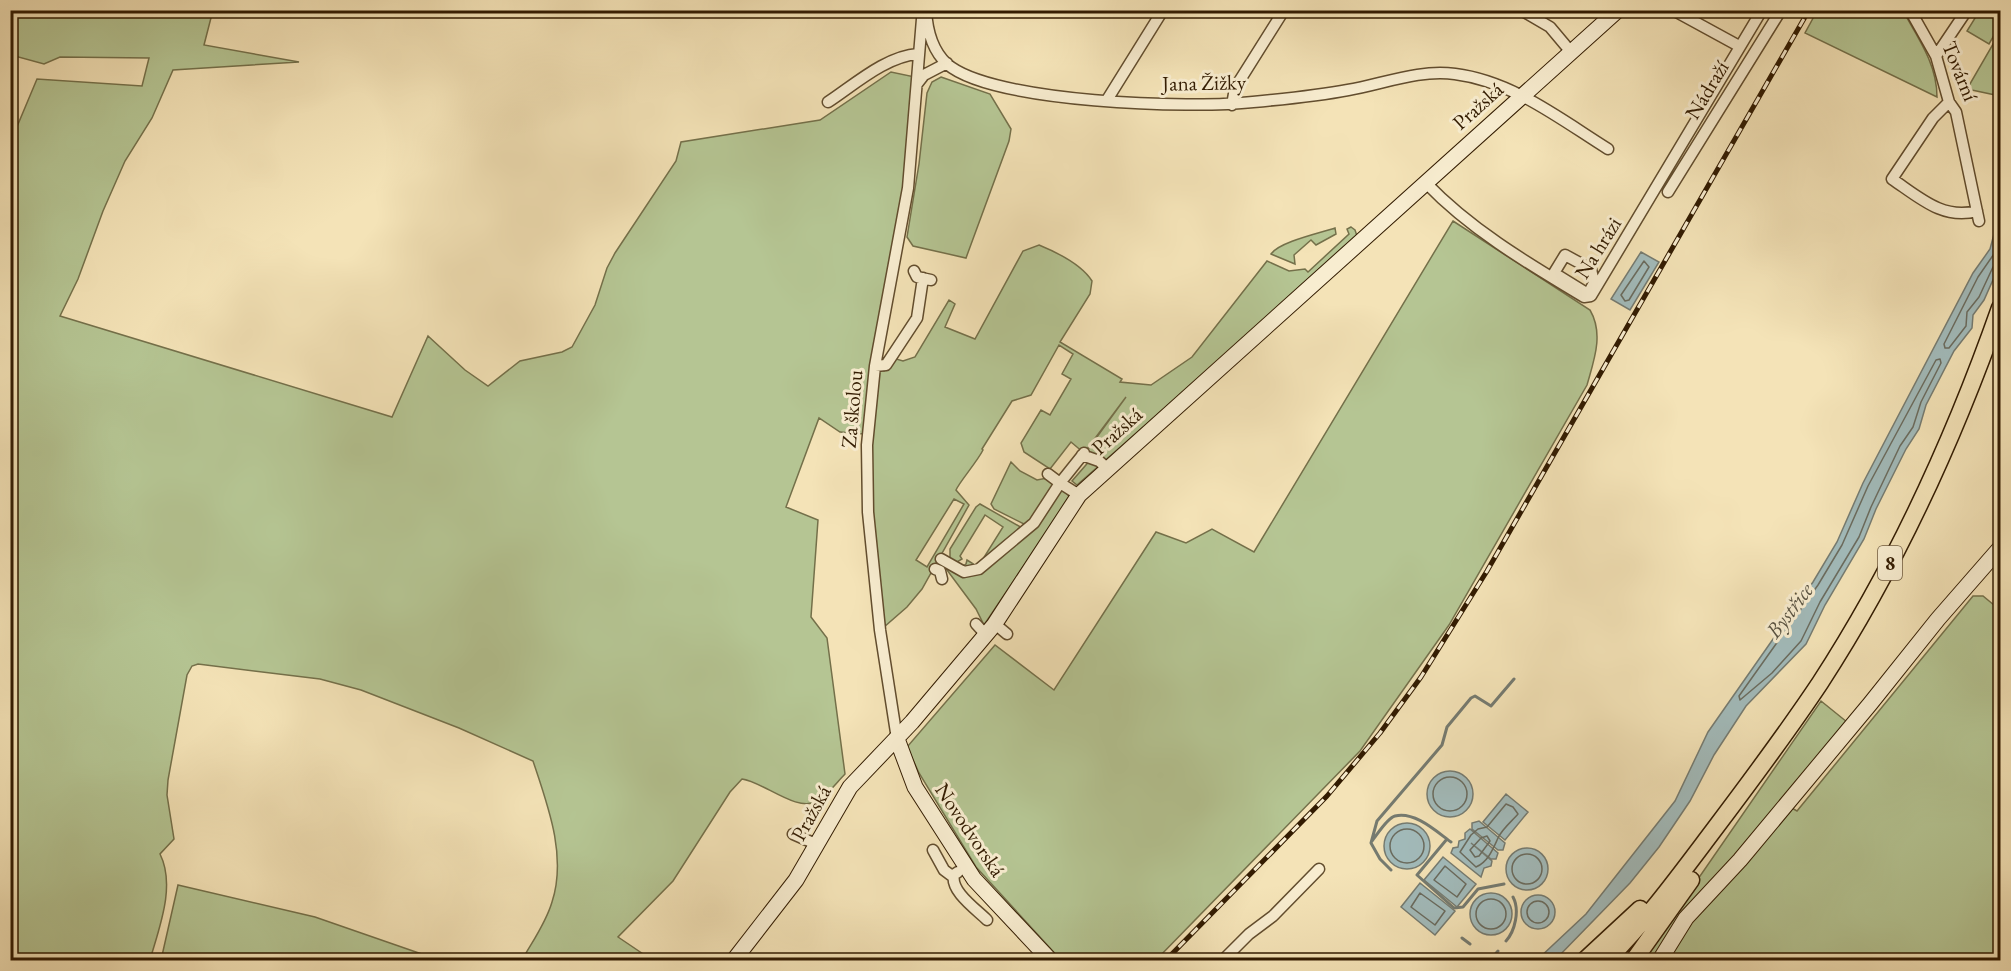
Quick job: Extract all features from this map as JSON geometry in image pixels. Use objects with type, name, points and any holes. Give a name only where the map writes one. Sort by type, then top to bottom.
[{"type":"main road","name":"8","points":[[1634,960],[1692,877],[1714,835],[1740,796],[1820,682],[1903,540],[1952,437],[2001,308]]},
{"type":"main road","name":"8","points":[[1585,960],[1629,921],[1714,835]]},
{"type":"main road","points":[[1607,960],[1657,905],[1714,835]]},
{"type":"main road","points":[[1617,960],[1660,910],[1714,835]]},
{"type":"street","name":"Za školou","points":[[897,739],[880,630],[868,512],[867,445],[875,366],[908,188],[918,54],[925,10]]},
{"type":"street","name":"Jana Žižky","points":[[925,10],[931,39],[947,63],[972,78],[1023,90],[1177,106],[1232,105],[1347,90],[1439,72],[1470,77],[1521,95],[1608,149]]},
{"type":"street","points":[[1107,100],[1163,10]]},
{"type":"street","points":[[1521,10],[1550,27],[1571,52]]},
{"type":"street","name":"Pražská","points":[[734,960],[796,880],[818,845],[846,792],[868,765],[897,739],[986,628],[1079,495],[1618,10]]},
{"type":"street","points":[[1672,10],[1739,46]]},
{"type":"street","name":"Na hrázi","points":[[1426,183],[1466,218],[1524,261],[1584,297],[1591,296],[1762,10]]},
{"type":"street","name":"Nádraží","points":[[1668,192],[1781,10]]},
{"type":"street","name":"Tovární","points":[[1910,10],[1936,56],[1949,102],[1956,112],[1978,216],[1946,213],[1892,179],[1933,118],[1949,102]]},
{"type":"street","points":[[1936,56],[1967,10]]},
{"type":"street","points":[[1232,105],[1235,88],[1278,13]]},
{"type":"street","points":[[828,102],[885,65],[907,55],[918,54]]},
{"type":"street","points":[[917,85],[924,75],[947,63]]},
{"type":"street","points":[[875,366],[886,364],[909,326],[917,318],[923,276]]},
{"type":"street","points":[[942,565],[964,572],[979,569],[1034,523],[1060,483],[1083,454],[1099,461],[1107,468]]},
{"type":"street","points":[[1048,474],[1079,495]]},
{"type":"street","points":[[1660,960],[1686,918],[1740,860],[1938,619],[2001,548]]},
{"type":"street","points":[[942,565],[961,564],[966,560]]},
{"type":"street","points":[[942,565],[939,570],[942,579]]},
{"type":"street","points":[[986,628],[1007,634]]},
{"type":"street","name":"Novodvorská","points":[[897,739],[915,787],[959,871],[1050,960]]},
{"type":"street","points":[[793,834],[818,845]]},
{"type":"street","points":[[933,850],[947,874],[959,871]]},
{"type":"street","points":[[1223,960],[1249,934],[1273,916],[1319,869]]},
{"type":"street","points":[[959,871],[953,883],[987,920]]},
{"type":"green space","points":[[213,10],[204,45],[299,62],[173,70],[152,118],[125,161],[103,211],[78,279],[60,316],[392,417],[428,336],[465,370],[488,386],[520,361],[562,352],[572,347],[595,305],[607,268],[676,161],[681,142],[820,120],[891,72],[915,77],[905,186],[864,434],[840,432],[819,418],[786,507],[818,520],[811,617],[827,638],[845,774],[824,796],[809,804],[790,800],[742,779],[730,792],[673,881],[618,937],[652,960],[522,960],[543,925],[549,910],[556,885],[557,867],[557,849],[550,813],[533,761],[459,728],[361,690],[320,679],[198,664],[192,666],[187,675],[168,780],[167,795],[174,839],[160,854],[165,866],[166,893],[150,960],[11,960],[11,141],[37,79],[142,86],[149,58],[60,57],[44,64],[11,55],[11,11]]},
{"type":"green space","points":[[1980,10],[2000,11],[2000,25],[1989,44],[1967,31]]},
{"type":"green space","points":[[1817,11],[1903,11],[1930,62],[1937,97],[1805,33]]},
{"type":"green space","points":[[2000,32],[2000,96],[1967,89]]},
{"type":"green space","points":[[941,77],[990,94],[1011,129],[1009,141],[966,258],[913,246],[907,237],[919,164],[927,93],[932,82]]},
{"type":"green space","points":[[1453,221],[1590,310],[1597,338],[1595,357],[1587,385],[1449,625],[1360,751],[1156,960],[1061,960],[976,867],[919,773],[907,747],[995,645],[1054,690],[1156,532],[1186,543],[1212,529],[1254,552]]},
{"type":"green space","points":[[1351,227],[1355,230],[1358,239],[1077,485],[1072,481],[1092,458],[1086,452],[1126,397],[1084,453],[1071,442],[1050,469],[1024,452],[1021,443],[1041,410],[1050,415],[1071,379],[1062,374],[1073,354],[1059,345],[1031,395],[1012,401],[980,455],[958,486],[956,490],[969,505],[922,589],[907,607],[884,627],[868,512],[875,366],[881,367],[884,371],[893,358],[903,361],[915,357],[949,300],[955,304],[945,327],[975,339],[1023,251],[1039,245],[1075,264],[1092,281],[1090,294],[1060,342],[1122,379],[1120,382],[1151,385],[1192,357],[1267,261],[1289,271],[1305,269],[1308,272],[1349,234],[1347,229]],"holes":[[[954,499],[964,504],[927,567],[916,560]]]},
{"type":"green space","points":[[1335,228],[1336,234],[1316,245],[1311,240],[1294,255],[1295,264],[1271,254],[1291,242]]},
{"type":"green space","points":[[1011,462],[1020,471],[1037,480],[1047,478],[1055,485],[1026,525],[994,509],[991,504]]},
{"type":"green space","points":[[1059,491],[1064,491],[1070,497],[984,625],[976,609],[944,566],[980,571]]},
{"type":"green space","points":[[980,504],[1024,529],[986,563],[977,568],[969,570],[960,568],[966,564],[967,560],[978,567],[1003,527],[985,515],[960,556],[962,559],[957,562],[950,560],[950,549]]},
{"type":"green space","points":[[1973,596],[1983,596],[2000,610],[2000,960],[1666,960],[1684,930],[1790,807],[1797,811]]},
{"type":"green space","points":[[1821,701],[1847,722],[1655,960],[1642,960]]},
{"type":"green space","points":[[178,885],[315,917],[439,960],[161,960]]},
{"type":"water","points":[[2000,212],[2000,264],[1984,300],[1973,315],[1972,328],[1954,351],[1926,405],[1919,429],[1906,449],[1876,509],[1864,539],[1825,605],[1806,644],[1746,706],[1714,755],[1690,801],[1659,847],[1630,883],[1555,960],[1537,960],[1586,914],[1675,801],[1708,732],[1813,582],[1837,542],[1863,483],[1973,273],[1990,249]]},
{"type":"water","points":[[1641,252],[1659,262],[1630,310],[1611,299]]},
{"type":"water","points":[[1450,771],[1466,778],[1473,794],[1466,810],[1450,817],[1434,810],[1427,794],[1434,778]]},
{"type":"water","points":[[1506,794],[1528,812],[1505,840],[1483,822]]},
{"type":"water","points":[[1479,821],[1505,843],[1503,850],[1498,850],[1472,829],[1472,823]]},
{"type":"water","points":[[1407,823],[1423,830],[1430,846],[1423,862],[1407,869],[1391,862],[1384,846],[1391,830]]},
{"type":"water","points":[[1470,829],[1498,853],[1496,859],[1491,859],[1471,843],[1492,861],[1491,866],[1484,868],[1481,877],[1451,853],[1453,848],[1458,847],[1459,841],[1465,839],[1465,833]]},
{"type":"water","points":[[1527,848],[1542,854],[1548,869],[1542,884],[1527,890],[1512,884],[1506,869],[1512,854]]},
{"type":"water","points":[[1443,857],[1476,884],[1457,907],[1424,880]]},
{"type":"water","points":[[1420,883],[1455,911],[1435,935],[1401,907]]},
{"type":"water","points":[[1491,893],[1506,899],[1512,914],[1506,929],[1491,935],[1476,929],[1470,914],[1476,899]]},
{"type":"water","points":[[1538,895],[1550,900],[1555,912],[1550,924],[1538,929],[1526,924],[1521,912],[1526,900]]},
{"type":"waterway","points":[[1391,870],[1380,859],[1371,843],[1377,821],[1442,745],[1447,727],[1471,698],[1475,696],[1491,706],[1514,679]]},
{"type":"waterway","points":[[1372,841],[1389,820],[1403,815],[1418,819],[1451,842]]},
{"type":"waterway","points":[[1447,839],[1417,875],[1454,908],[1463,907],[1478,889],[1504,884]]},
{"type":"waterway","points":[[1506,941],[1516,920],[1513,897]]},
{"type":"waterway","points":[[1462,938],[1470,944]]},
{"type":"waterway","points":[[1490,960],[1498,951]]},
{"type":"waterway","points":[[1480,955],[1486,960]]},
{"type":"railway","points":[[1166,960],[1327,796],[1380,733],[1421,677],[1487,571],[1809,10]]},
{"type":"water label","name":"Bystřice","points":[[1789,610]]}]
